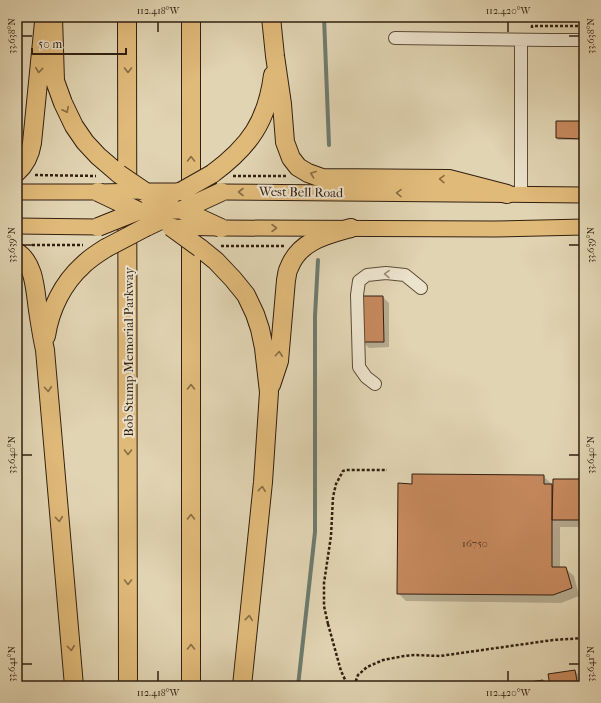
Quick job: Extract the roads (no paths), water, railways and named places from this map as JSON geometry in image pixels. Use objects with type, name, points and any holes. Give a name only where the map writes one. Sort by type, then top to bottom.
[{"type":"highway","points":[[17,172],[27,160],[32,143],[45,17]]},
{"type":"highway","points":[[53,17],[55,82],[63,104],[74,126],[85,142],[98,156],[119,174],[144,191],[221,228]]},
{"type":"highway","name":"Bob Stump Memorial Parkway","points":[[128,17],[128,686]]},
{"type":"highway","points":[[191,17],[191,686]]},
{"type":"highway","points":[[271,17],[282,104],[285,142],[298,167],[308,173],[322,178],[449,179],[514,194]]},
{"type":"highway","points":[[45,350],[46,334],[50,316],[58,297],[66,283],[83,265],[94,249],[106,248],[153,222],[182,210],[223,178],[240,150],[254,134],[262,118],[268,103],[272,84],[275,56]]},
{"type":"highway","points":[[153,222],[162,200],[182,191],[212,174],[223,178]]},
{"type":"highway","points":[[98,184],[153,222],[200,248],[216,261],[246,295],[260,329],[264,348],[269,392],[263,482],[242,686]]},
{"type":"highway","points":[[98,227],[153,222]]},
{"type":"highway","points":[[269,392],[278,361],[286,280],[289,268],[297,253],[305,246],[315,240],[351,228]]},
{"type":"highway","points":[[24,249],[21,255],[27,263],[35,282],[45,350],[74,686]]},
{"type":"main road","name":"West Bell Road","points":[[17,192],[98,184],[144,191],[182,191],[223,178],[514,194],[584,195]]},
{"type":"main road","points":[[553,228],[584,218]]},
{"type":"main road","points":[[153,222],[221,228],[495,229],[584,227]]},
{"type":"main road","points":[[17,226],[98,227]]},
{"type":"lane","points":[[396,38],[584,40]]},
{"type":"lane","points":[[514,194],[521,40]]},
{"type":"lane","points":[[375,384],[366,377],[359,367],[357,296],[359,281],[367,275],[386,273],[406,275],[421,288]]},
{"type":"waterway","points":[[324,17],[329,145]]},
{"type":"waterway","points":[[298,686],[315,532],[315,316],[318,260]]}]
